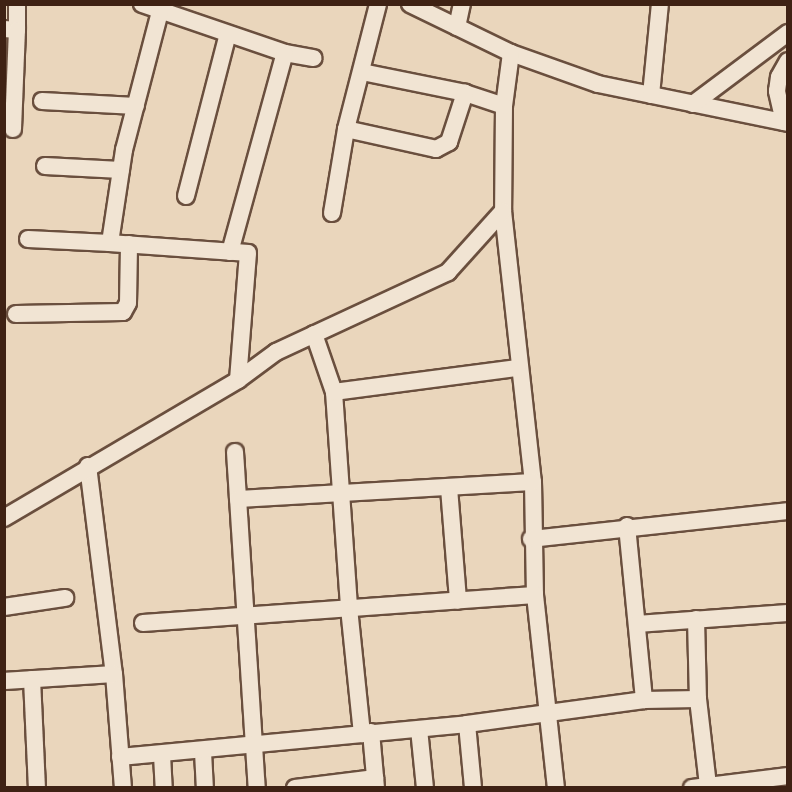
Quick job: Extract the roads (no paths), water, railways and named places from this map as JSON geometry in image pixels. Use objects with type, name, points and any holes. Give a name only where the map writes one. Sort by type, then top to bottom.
[{"type":"street","points":[[14,129],[10,30],[17,4]]},
{"type":"street","points":[[142,4],[161,8],[228,34],[285,52],[314,58]]},
{"type":"street","points":[[332,213],[346,129],[378,4]]},
{"type":"street","points":[[410,4],[511,53],[598,84],[786,122],[777,91],[779,77],[788,61]]},
{"type":"street","points":[[457,27],[462,4]]},
{"type":"street","points":[[651,95],[660,4]]},
{"type":"street","points":[[110,243],[121,170],[161,8]]},
{"type":"street","points":[[693,104],[788,33]]},
{"type":"street","points":[[186,196],[228,34]]},
{"type":"street","points":[[230,252],[285,52]]},
{"type":"street","points":[[511,53],[504,106],[503,211],[518,368],[533,482],[531,539],[535,595],[556,788]]},
{"type":"street","points":[[362,72],[465,93],[504,106]]},
{"type":"street","points":[[346,129],[436,149],[449,142],[465,93]]},
{"type":"street","points":[[42,101],[135,106]]},
{"type":"street","points":[[45,166],[121,170]]},
{"type":"street","points":[[4,518],[88,466],[238,380],[276,352],[448,272],[503,211]]},
{"type":"street","points":[[28,239],[248,253],[238,380]]},
{"type":"street","points":[[16,314],[123,312],[128,303],[129,244]]},
{"type":"street","points":[[295,788],[375,783],[349,608],[343,495],[334,392],[314,334]]},
{"type":"street","points":[[334,392],[518,368]]},
{"type":"street","points":[[235,452],[257,788]]},
{"type":"street","points":[[88,466],[114,674],[123,788]]},
{"type":"street","points":[[238,499],[343,495],[533,482]]},
{"type":"street","points":[[449,488],[458,601]]},
{"type":"street","points":[[531,539],[627,526],[788,511]]},
{"type":"street","points":[[627,526],[644,700]]},
{"type":"street","points":[[143,623],[535,595]]},
{"type":"street","points":[[4,607],[65,598]]},
{"type":"street","points":[[637,624],[788,613]]},
{"type":"street","points":[[696,619],[700,787],[788,776]]},
{"type":"street","points":[[4,681],[114,674]]},
{"type":"street","points":[[32,679],[38,788]]},
{"type":"street","points":[[120,757],[203,752],[467,724],[644,700],[698,699]]},
{"type":"street","points":[[467,724],[473,788]]},
{"type":"street","points":[[419,729],[425,788]]},
{"type":"street","points":[[203,752],[205,788]]},
{"type":"street","points":[[162,755],[164,788]]}]
